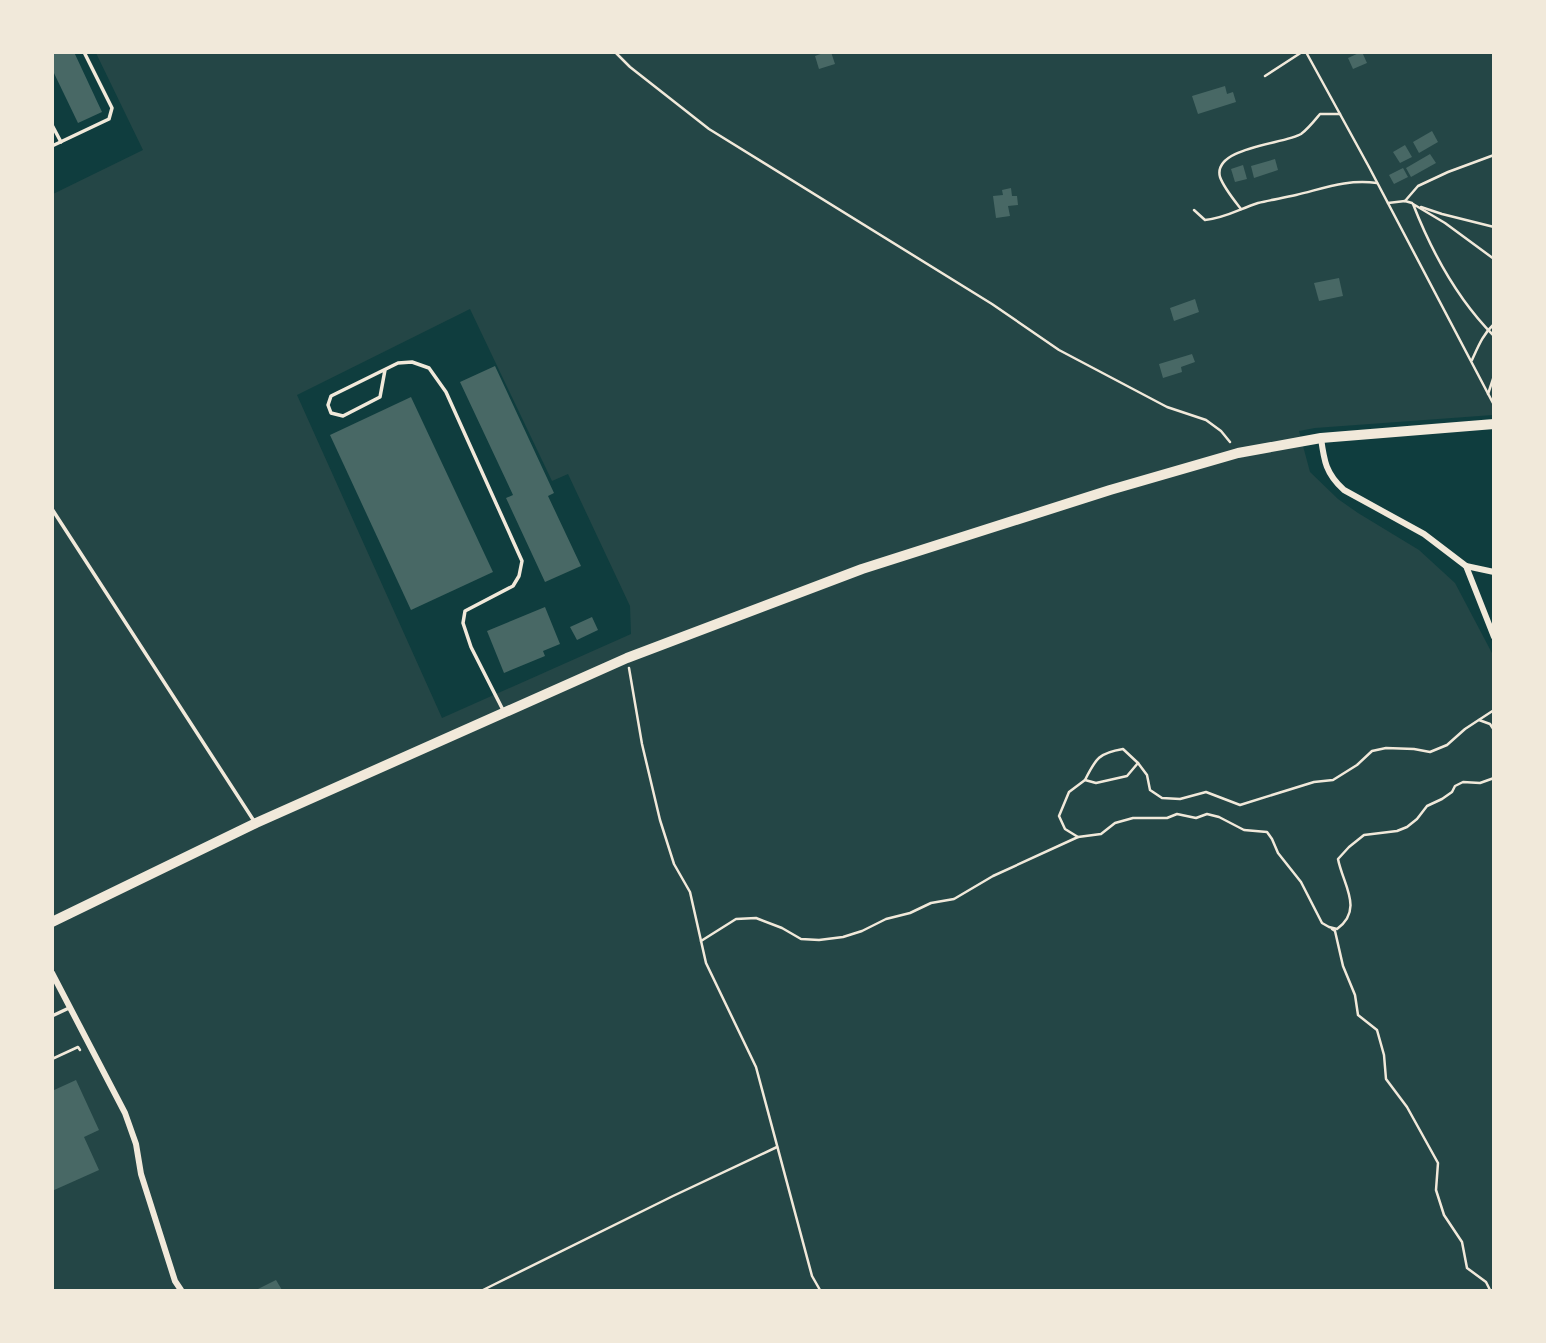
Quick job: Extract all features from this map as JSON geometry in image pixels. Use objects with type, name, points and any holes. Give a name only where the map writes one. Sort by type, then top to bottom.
[{"type":"main road","points":[[52,922],[256,823],[627,658],[862,569],[1110,490],[1238,453],[1321,438],[1493,424]]},
{"type":"street","points":[[1321,438],[1325,464],[1334,481],[1344,490],[1424,534],[1466,566],[1493,572]]},
{"type":"street","points":[[1466,566],[1493,637]]},
{"type":"street","points":[[52,973],[125,1113],[136,1144],[141,1174],[175,1281],[181,1290]]},
{"type":"lane","points":[[52,146],[108,119],[112,108],[84,52]]},
{"type":"lane","points":[[52,125],[61,142]]},
{"type":"lane","points":[[385,370],[380,397],[343,416],[331,413],[328,405],[331,397],[398,363],[412,362],[429,368],[446,392],[522,561],[519,576],[513,586],[465,611],[463,623],[471,647],[504,712]]},
{"type":"lane","points":[[52,509],[256,823]]},
{"type":"lane","points":[[52,1016],[69,1008]]},
{"type":"path","points":[[615,52],[709,129],[992,304],[1059,350],[1167,407],[1206,420],[1221,431],[1238,453]]},
{"type":"path","points":[[1265,76],[1304,52],[1388,203],[1493,405]]},
{"type":"path","points":[[1241,209],[1220,177],[1220,168],[1226,158],[1301,134],[1320,114],[1340,114]]},
{"type":"path","points":[[1405,201],[1419,186],[1493,155]]},
{"type":"path","points":[[1194,210],[1205,220],[1220,218],[1258,203],[1336,184],[1361,181],[1377,183]]},
{"type":"path","points":[[1388,203],[1405,201],[1441,214],[1493,227]]},
{"type":"path","points":[[1413,204],[1445,223],[1493,259]]},
{"type":"path","points":[[1413,204],[1428,242],[1449,279],[1493,336]]},
{"type":"path","points":[[1471,362],[1480,341],[1493,324]]},
{"type":"path","points":[[1488,394],[1493,376]]},
{"type":"path","points":[[627,658],[642,744],[660,820],[674,864],[690,892],[706,963],[755,1066],[812,1276],[820,1290]]},
{"type":"path","points":[[1078,837],[1065,829],[1059,816],[1069,792],[1086,780],[1094,764],[1105,752],[1123,748],[1147,775],[1150,790],[1163,798],[1180,799],[1206,792],[1240,805],[1314,782],[1333,780],[1357,765],[1372,751],[1386,748],[1430,752],[1447,745],[1493,710]]},
{"type":"path","points":[[1479,720],[1490,724],[1493,730]]},
{"type":"path","points":[[1086,780],[1096,783],[1127,776],[1138,763]]},
{"type":"path","points":[[1329,928],[1337,929],[1350,915],[1352,905],[1338,859],[1349,847],[1364,835],[1397,831],[1407,827],[1427,806],[1452,792],[1455,786],[1463,782],[1480,783],[1493,778]]},
{"type":"path","points":[[701,940],[736,919],[756,918],[801,939],[843,937],[931,903],[954,899],[993,877],[1078,837],[1101,834],[1115,823],[1133,818],[1167,818],[1177,814],[1196,818],[1208,814],[1244,830],[1266,832],[1301,883],[1322,923],[1335,931],[1343,967],[1355,995],[1358,1015],[1377,1030],[1384,1055],[1386,1079],[1407,1107],[1438,1163],[1436,1189],[1444,1215],[1462,1242],[1467,1268],[1486,1282],[1490,1290]]},
{"type":"path","points":[[52,1059],[78,1047],[85,1059],[94,1054]]},
{"type":"path","points":[[483,1290],[777,1147]]},
{"type":"shaded area","points":[[96,53],[1493,53],[1493,415],[1299,431],[1310,472],[1338,499],[1419,550],[1455,583],[1493,655],[1493,1290],[53,1290],[53,194],[143,150]],"holes":[[[470,309],[552,481],[568,474],[630,606],[631,634],[442,718],[297,395]]]},
{"type":"building","points":[[52,52],[74,52],[102,112],[78,123],[52,69]]},
{"type":"building","points":[[831,52],[835,64],[819,69],[815,56]]},
{"type":"building","points":[[1362,52],[1367,63],[1353,69],[1348,58]]},
{"type":"building","points":[[1225,86],[1227,94],[1233,92],[1236,102],[1198,114],[1192,96]]},
{"type":"building","points":[[1432,131],[1438,142],[1419,153],[1413,142]]},
{"type":"building","points":[[1405,145],[1412,157],[1400,163],[1393,152]]},
{"type":"building","points":[[1430,154],[1436,163],[1411,177],[1406,168]]},
{"type":"building","points":[[1275,159],[1278,170],[1254,178],[1251,166]]},
{"type":"building","points":[[1243,165],[1247,179],[1235,182],[1231,169]]},
{"type":"building","points":[[1403,168],[1408,177],[1394,184],[1389,175]]},
{"type":"building","points":[[1011,188],[1012,196],[1017,196],[1018,205],[1008,206],[1010,216],[996,218],[993,196],[1003,195],[1002,190]]},
{"type":"building","points":[[1339,278],[1343,296],[1319,301],[1314,283]]},
{"type":"building","points":[[1195,299],[1199,312],[1174,321],[1170,308]]},
{"type":"building","points":[[1192,354],[1195,362],[1181,367],[1182,372],[1163,378],[1159,364]]},
{"type":"building","points":[[495,366],[554,493],[548,496],[581,566],[545,582],[506,498],[513,495],[460,382]]},
{"type":"building","points":[[411,397],[493,572],[411,610],[330,435]]},
{"type":"building","points":[[545,607],[560,644],[543,651],[545,656],[504,673],[487,631]]},
{"type":"building","points":[[592,617],[598,630],[577,640],[570,627]]},
{"type":"building","points":[[76,1080],[99,1130],[84,1137],[99,1170],[52,1191],[52,1091]]},
{"type":"building","points":[[276,1280],[282,1290],[256,1290]]}]
